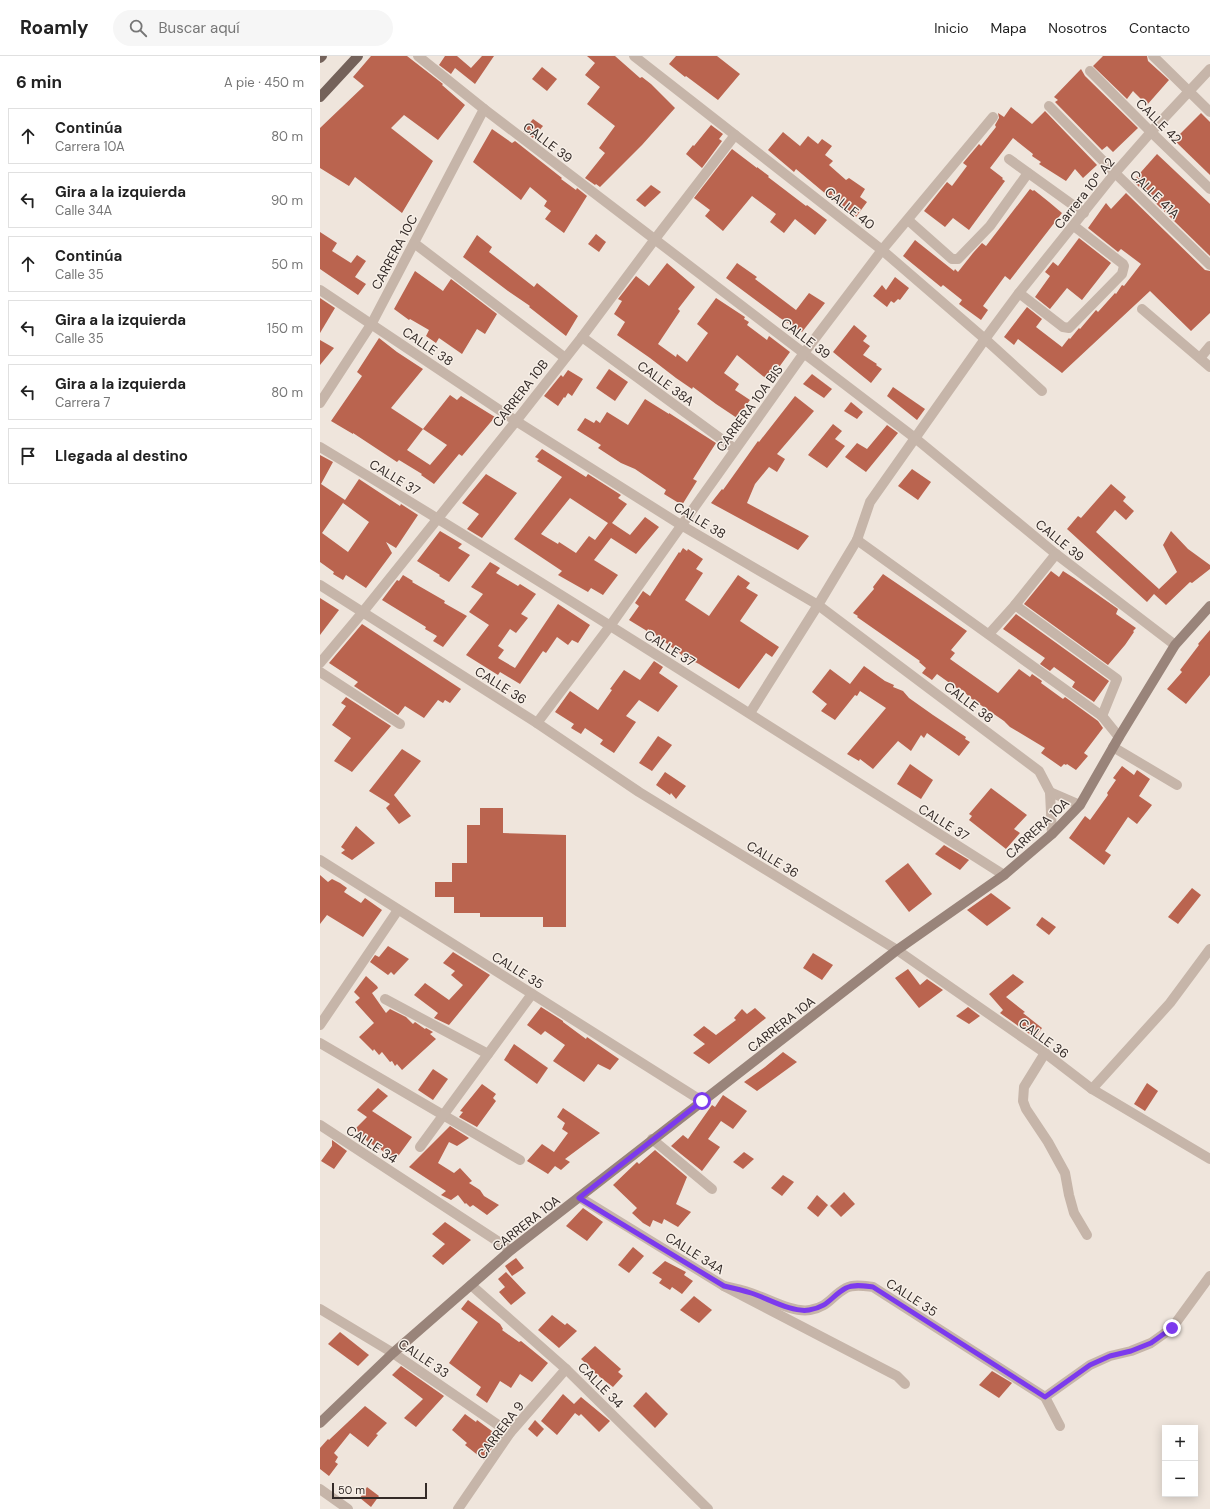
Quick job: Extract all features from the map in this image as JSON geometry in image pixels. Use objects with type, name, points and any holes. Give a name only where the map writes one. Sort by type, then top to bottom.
[{"type":"main road","points":[[320,96],[358,56]]},
{"type":"street","name":"CALLE 39","points":[[418,56],[484,109],[915,438],[1056,554],[1175,645]]},
{"type":"street","name":"CALLE 40","points":[[634,56],[882,250],[1042,391]]},
{"type":"street","points":[[1153,56],[1210,112]]},
{"type":"street","name":"Carrera 10ª A2","points":[[915,438],[984,339],[1019,293],[1115,174],[1188,91],[1210,69]]},
{"type":"street","name":"CALLE 42","points":[[1090,71],[1210,188]]},
{"type":"street","name":"CALLE 41A","points":[[1049,106],[1115,174],[1210,265]]},
{"type":"street","name":"CARRERA 10C","points":[[320,403],[372,323],[484,109]]},
{"type":"street","name":"CARRERA 10A BIS","points":[[537,723],[610,626],[681,524],[804,353],[882,250],[993,117]]},
{"type":"street","name":"CARRERA 10B","points":[[320,663],[516,421],[564,357],[582,337],[735,135]]},
{"type":"street","points":[[1009,159],[1084,213]]},
{"type":"street","points":[[908,220],[952,259],[958,259],[990,226],[1028,173]]},
{"type":"street","points":[[1019,293],[1063,327],[1069,328],[1122,274],[1123,264],[1074,226]]},
{"type":"street","points":[[414,244],[564,357]]},
{"type":"street","name":"CALLE 38","points":[[320,290],[372,323],[516,421],[681,524],[818,605],[1039,771],[1050,792]]},
{"type":"street","points":[[1142,309],[1210,367]]},
{"type":"street","name":"CALLE 38A","points":[[582,337],[735,450]]},
{"type":"street","points":[[1200,358],[1210,346]]},
{"type":"street","points":[[750,713],[818,605],[856,540],[870,502],[915,438]]},
{"type":"street","name":"CALLE 37","points":[[320,447],[438,518],[750,713],[1004,875]]},
{"type":"street","points":[[856,540],[1102,716],[1119,737]]},
{"type":"street","points":[[989,634],[1016,605],[1056,554]]},
{"type":"street","name":"CALLE 36","points":[[320,585],[537,723],[639,792],[897,950],[1045,1054],[1092,1089],[1210,1159]]},
{"type":"street","points":[[1016,605],[1117,679],[1102,716]]},
{"type":"street","name":"CARRERA 10A","points":[[320,1423],[393,1353],[511,1250],[897,950],[1004,875],[1052,834],[1080,805],[1113,747],[1175,645],[1210,606]]},
{"type":"street","points":[[320,672],[400,724]]},
{"type":"street","points":[[1113,747],[1177,785]]},
{"type":"street","points":[[1052,834],[1050,792],[1080,805]]},
{"type":"street","name":"CALLE 35","points":[[320,860],[702,1101]]},
{"type":"street","points":[[320,1025],[398,910]]},
{"type":"street","points":[[1092,1089],[1170,1003],[1210,949]]},
{"type":"street","points":[[420,1147],[532,994]]},
{"type":"street","points":[[385,999],[488,1054]]},
{"type":"street","points":[[320,1043],[520,1160]]},
{"type":"street","points":[[1045,1054],[1024,1087],[1023,1101],[1026,1109],[1048,1142],[1065,1173],[1074,1213],[1087,1235]]},
{"type":"street","name":"CALLE 34","points":[[320,1125],[511,1250]]},
{"type":"street","points":[[652,1140],[712,1189]]},
{"type":"street","name":"CALLE 34A","points":[[579,1198],[724,1286],[896,1376],[904,1384]]},
{"type":"street","points":[[1060,1426],[1045,1397],[1090,1365],[1110,1356],[1131,1351],[1151,1343],[1172,1328],[1210,1276]]},
{"type":"street","name":"CALLE 34","points":[[471,1284],[566,1369],[708,1509]]},
{"type":"street","name":"CALLE 35","points":[[724,1286],[749,1292],[794,1309],[807,1311],[827,1304],[846,1288],[858,1285],[873,1287],[1045,1397]]},
{"type":"street","name":"CALLE 33","points":[[320,1309],[393,1353],[510,1433]]},
{"type":"street","name":"CARRERA 9","points":[[458,1509],[510,1433],[566,1369]]},
{"type":"street","points":[[320,1489],[348,1509]]},
{"type":"building","points":[[371,56],[407,56],[443,84],[442,85],[465,105],[438,140],[404,115],[391,128],[433,161],[402,213],[355,177],[349,186],[320,168],[320,128],[364,86],[353,77]]},
{"type":"building","points":[[445,56],[457,56],[471,68],[482,56],[494,56],[475,84],[455,68],[451,74],[439,65]]},
{"type":"building","points":[[587,56],[615,56],[640,78],[642,77],[651,84],[675,108],[642,145],[600,187],[585,178],[605,153],[599,148],[615,126],[587,104],[600,87],[585,75],[595,63]]},
{"type":"building","points":[[676,56],[717,56],[740,74],[718,100],[669,64]]},
{"type":"building","points":[[1103,56],[1147,56],[1148,61],[1169,80],[1147,105],[1133,91],[1127,99],[1093,66]]},
{"type":"building","points":[[542,67],[557,79],[547,91],[532,79]]},
{"type":"building","points":[[1081,69],[1085,76],[1138,128],[1113,152],[1107,146],[1102,150],[1055,102],[1058,100],[1054,97]]},
{"type":"building","points":[[1011,107],[1032,124],[1045,111],[1097,165],[1083,178],[1075,169],[1066,181],[1039,164],[1041,162],[1032,156],[1033,154],[1013,138],[990,168],[1005,181],[969,230],[953,218],[945,227],[924,211],[947,182],[952,186],[967,166],[963,163],[979,144],[981,146],[996,127],[995,125],[999,118],[998,113],[1004,117]]},
{"type":"building","points":[[1201,113],[1210,122],[1210,175],[1174,140]]},
{"type":"building","points":[[533,119],[543,126],[533,138],[523,131]]},
{"type":"building","points":[[711,125],[723,134],[719,139],[722,141],[702,168],[686,154]]},
{"type":"building","points":[[492,129],[512,143],[515,141],[562,178],[561,179],[576,190],[577,188],[587,196],[564,233],[545,219],[551,211],[544,206],[547,201],[530,187],[521,200],[473,162]]},
{"type":"building","points":[[783,132],[800,146],[808,136],[818,144],[822,139],[832,146],[825,155],[833,161],[829,165],[846,180],[849,178],[865,189],[860,197],[867,202],[856,217],[796,169],[794,172],[768,150]]},
{"type":"building","points":[[732,149],[806,206],[807,205],[827,220],[815,235],[795,219],[784,233],[770,222],[776,214],[752,196],[723,231],[705,216],[710,210],[694,198]]},
{"type":"building","points":[[1157,154],[1210,204],[1210,256],[1133,181]]},
{"type":"building","points":[[651,185],[661,192],[645,207],[636,200]]},
{"type":"building","points":[[1030,189],[1033,191],[1034,190],[1062,213],[1010,280],[1005,276],[983,306],[988,310],[981,320],[959,304],[962,300],[943,285],[941,287],[903,256],[915,240],[954,271],[955,269],[958,272],[982,243],[986,246]]},
{"type":"building","points":[[1126,193],[1205,270],[1210,271],[1210,313],[1191,331],[1150,291],[1062,373],[1018,339],[1014,345],[1004,337],[1027,307],[1042,319],[1036,327],[1062,347],[1096,310],[1098,312],[1115,293],[1116,294],[1122,285],[1124,286],[1141,264],[1121,249],[1118,252],[1088,228],[1106,203],[1111,209]]},
{"type":"building","points":[[320,232],[337,243],[332,251],[351,263],[357,255],[366,261],[355,277],[366,284],[358,295],[320,269]]},
{"type":"building","points":[[596,234],[606,242],[599,252],[588,244]]},
{"type":"building","points":[[477,235],[492,247],[489,252],[534,287],[537,283],[578,316],[566,336],[529,307],[530,306],[463,257]]},
{"type":"building","points":[[1079,238],[1111,263],[1082,300],[1067,288],[1050,309],[1035,297],[1050,276],[1045,272],[1053,262],[1058,266]]},
{"type":"building","points":[[667,263],[695,287],[678,309],[680,311],[658,344],[676,357],[677,354],[687,362],[708,333],[697,324],[716,298],[745,317],[744,319],[749,322],[747,325],[767,340],[769,336],[790,352],[769,381],[737,355],[724,373],[739,384],[735,390],[750,400],[737,418],[693,387],[692,389],[676,378],[617,335],[625,322],[614,314],[622,301],[618,299],[636,276],[649,286]]},
{"type":"building","points":[[737,263],[757,277],[755,279],[796,310],[809,293],[825,303],[802,332],[780,318],[726,278]]},
{"type":"building","points":[[415,271],[443,291],[451,279],[497,314],[485,334],[477,329],[462,354],[439,338],[436,343],[426,336],[429,330],[410,319],[409,320],[394,309]]},
{"type":"building","points":[[895,277],[909,288],[900,300],[898,299],[894,303],[891,301],[887,307],[873,296],[882,285],[886,290]]},
{"type":"building","points":[[320,298],[335,308],[320,333]]},
{"type":"building","points":[[854,325],[867,336],[863,341],[870,346],[863,355],[882,369],[871,383],[833,352]]},
{"type":"building","points":[[379,338],[423,369],[391,408],[423,429],[450,395],[457,400],[461,396],[495,417],[462,456],[459,454],[434,484],[421,475],[422,474],[399,460],[397,462],[353,433],[331,421],[362,376],[357,372]],"holes":[[[423,429],[447,445],[430,465],[407,450]]]},
{"type":"building","points":[[320,340],[334,348],[320,365]]},
{"type":"building","points":[[609,369],[628,382],[615,401],[596,388]]},
{"type":"building","points":[[568,370],[583,379],[572,396],[568,393],[558,406],[544,396],[561,375],[563,377]]},
{"type":"building","points":[[812,374],[832,389],[824,398],[803,384]]},
{"type":"building","points":[[893,387],[925,409],[917,420],[887,396]]},
{"type":"building","points":[[795,396],[814,411],[777,454],[785,459],[777,472],[769,467],[755,484],[747,503],[809,536],[798,550],[711,503],[722,489],[723,490],[758,441],[759,442]]},
{"type":"building","points":[[645,399],[716,443],[693,479],[697,481],[682,505],[664,494],[666,490],[635,469],[621,463],[598,448],[601,445],[577,430],[585,418],[594,423],[596,420],[600,423],[607,412],[628,425]]},
{"type":"building","points":[[851,402],[863,412],[857,419],[844,411]]},
{"type":"building","points":[[833,424],[842,431],[835,439],[845,446],[827,468],[808,455]]},
{"type":"building","points":[[887,425],[898,433],[866,472],[845,457],[857,443],[867,449]]},
{"type":"building","points":[[542,449],[586,477],[588,474],[621,495],[618,498],[627,504],[612,523],[630,535],[645,517],[659,527],[636,554],[611,538],[594,560],[618,575],[603,595],[591,588],[588,592],[558,575],[562,571],[514,539],[562,477],[537,461],[539,459],[535,457]],"holes":[[[570,498],[608,523],[595,540],[589,536],[576,553],[559,542],[558,544],[541,534]]]},
{"type":"building","points":[[320,455],[333,462],[321,484],[345,500],[359,479],[400,506],[401,504],[418,515],[396,548],[386,542],[392,553],[366,588],[346,575],[343,580],[333,574],[334,572],[320,562]],"holes":[[[345,500],[343,503],[369,522],[348,552],[322,533]]]},
{"type":"building","points":[[912,469],[931,482],[918,500],[898,486]]},
{"type":"building","points":[[486,474],[517,493],[482,538],[467,529],[479,514],[462,503]]},
{"type":"building","points":[[1111,484],[1126,497],[1123,501],[1134,511],[1126,520],[1115,510],[1096,532],[1159,589],[1157,591],[1177,572],[1163,545],[1171,531],[1188,549],[1210,565],[1210,569],[1192,583],[1190,582],[1166,605],[1154,594],[1147,602],[1067,529],[1078,516],[1081,518]]},
{"type":"building","points":[[440,531],[462,544],[458,548],[470,555],[449,582],[417,561]]},
{"type":"building","points":[[683,548],[687,551],[688,549],[703,559],[696,569],[703,573],[685,600],[709,616],[738,575],[750,583],[746,588],[758,595],[740,621],[779,647],[772,657],[766,653],[739,689],[699,664],[683,656],[648,629],[647,631],[629,620],[639,606],[635,603],[643,591],[650,596]]},
{"type":"building","points":[[490,562],[500,568],[496,573],[518,586],[520,584],[536,594],[521,614],[528,618],[516,633],[510,629],[498,646],[504,650],[498,658],[515,668],[558,604],[590,625],[578,643],[572,640],[568,645],[557,637],[546,653],[543,651],[520,684],[500,672],[498,675],[466,655],[489,625],[469,612],[483,594],[471,587]]},
{"type":"building","points":[[1051,571],[1059,577],[1063,571],[1074,578],[1118,609],[1116,614],[1136,628],[1125,645],[1108,665],[1024,604]]},
{"type":"building","points":[[883,574],[967,631],[951,650],[955,653],[950,659],[998,693],[1019,669],[1030,677],[1032,674],[1042,681],[1041,683],[1063,699],[1065,697],[1098,721],[1103,728],[1084,753],[1088,756],[1076,770],[1067,764],[1064,764],[1061,767],[1041,753],[1045,748],[1010,727],[1004,721],[969,697],[963,690],[958,689],[937,674],[932,680],[922,673],[926,668],[919,662],[920,661],[853,613],[874,589],[873,587]]},
{"type":"building","points":[[403,575],[413,581],[412,582],[445,601],[444,603],[467,616],[443,647],[433,641],[437,636],[425,629],[426,627],[382,600],[397,580],[399,581]]},
{"type":"building","points":[[320,598],[339,610],[320,635]]},
{"type":"building","points":[[1016,614],[1109,681],[1094,702],[1072,687],[1075,682],[1054,667],[1050,671],[1040,664],[1045,658],[1003,629]]},
{"type":"building","points":[[362,624],[461,689],[450,703],[445,700],[443,703],[438,700],[424,718],[405,706],[398,715],[354,686],[358,682],[329,663]]},
{"type":"building","points":[[1210,630],[1210,675],[1186,704],[1167,689],[1182,672],[1180,670]]},
{"type":"building","points":[[654,661],[663,667],[659,673],[678,686],[658,712],[639,700],[626,716],[636,722],[614,753],[600,744],[603,740],[585,728],[581,734],[571,728],[574,724],[555,712],[570,691],[598,710],[612,690],[610,689],[624,670],[640,680]]},
{"type":"building","points":[[864,666],[885,681],[894,685],[893,687],[903,691],[909,698],[966,737],[965,739],[970,742],[959,756],[927,733],[924,738],[921,735],[911,751],[898,741],[873,769],[860,759],[859,761],[847,754],[886,708],[860,691],[835,720],[821,711],[827,704],[812,692],[830,669],[850,684]]},
{"type":"building","points":[[346,697],[391,726],[352,772],[334,761],[351,738],[332,725],[346,706],[341,703]]},
{"type":"building","points":[[658,736],[672,745],[652,771],[639,763]]},
{"type":"building","points":[[402,749],[421,761],[394,795],[411,816],[399,824],[386,808],[390,804],[369,791]]},
{"type":"building","points":[[910,764],[933,780],[921,799],[897,784]]},
{"type":"building","points":[[1122,766],[1134,775],[1137,770],[1150,779],[1139,796],[1152,805],[1137,824],[1128,817],[1105,851],[1111,855],[1104,865],[1069,838],[1085,816],[1090,820],[1108,795],[1107,793],[1116,780],[1113,778]]},
{"type":"building","points":[[665,772],[686,786],[676,799],[671,793],[670,795],[656,785]]},
{"type":"building","points":[[991,788],[1027,815],[1014,829],[1020,833],[1006,849],[969,820],[972,816],[969,814]]},
{"type":"building","points":[[480,808],[503,808],[503,833],[566,835],[566,927],[543,927],[543,917],[480,917],[480,913],[454,913],[454,897],[435,897],[435,882],[452,882],[452,863],[467,863],[467,825],[480,825]]},
{"type":"building","points":[[356,826],[375,843],[352,860],[341,853],[345,850],[341,847]]},
{"type":"building","points":[[944,845],[969,860],[960,870],[935,854]]},
{"type":"building","points":[[908,863],[932,894],[909,912],[885,881]]},
{"type":"building","points":[[320,875],[328,882],[332,879],[340,883],[347,888],[344,892],[361,903],[365,898],[382,910],[363,937],[327,915],[320,924]]},
{"type":"building","points":[[1192,888],[1201,895],[1178,924],[1168,917]]},
{"type":"building","points":[[991,893],[1011,908],[987,926],[967,910]]},
{"type":"building","points":[[1042,917],[1056,927],[1049,935],[1036,925]]},
{"type":"building","points":[[388,946],[409,959],[394,975],[391,972],[388,975],[370,962],[375,955],[379,957]]},
{"type":"building","points":[[453,952],[490,975],[449,1025],[434,1018],[438,1013],[414,995],[425,983],[449,1000],[463,985],[451,975],[455,971],[443,963]]},
{"type":"building","points":[[813,953],[833,965],[822,980],[803,968]]},
{"type":"building","points":[[908,969],[920,985],[927,979],[943,990],[919,1008],[895,978]]},
{"type":"building","points":[[1013,974],[1024,982],[1006,997],[1042,1028],[1035,1038],[1000,1013],[1003,1010],[989,994]]},
{"type":"building","points":[[366,976],[377,986],[378,988],[372,993],[386,1013],[390,1009],[406,1017],[413,1024],[415,1022],[425,1029],[426,1028],[433,1032],[430,1034],[436,1039],[402,1070],[397,1064],[395,1066],[392,1061],[390,1062],[382,1052],[379,1055],[374,1049],[373,1051],[359,1037],[374,1023],[355,1002],[360,998],[354,992]]},
{"type":"building","points":[[541,1007],[563,1021],[586,1039],[587,1037],[619,1059],[610,1070],[598,1064],[584,1082],[553,1061],[565,1045],[545,1031],[541,1035],[527,1025]]},
{"type":"building","points":[[968,1007],[980,1016],[969,1024],[956,1016]]},
{"type":"building","points":[[755,1008],[766,1018],[709,1064],[693,1053],[705,1044],[693,1035],[704,1026],[716,1035],[736,1020],[734,1018],[742,1009],[747,1014]]},
{"type":"building","points":[[514,1044],[548,1068],[537,1084],[504,1060]]},
{"type":"building","points":[[783,1052],[797,1062],[757,1091],[744,1082],[765,1067]]},
{"type":"building","points":[[433,1069],[448,1079],[433,1100],[418,1090]]},
{"type":"building","points":[[1147,1083],[1158,1091],[1145,1111],[1134,1104]]},
{"type":"building","points":[[482,1084],[496,1094],[493,1098],[496,1101],[477,1127],[459,1117],[463,1112],[460,1111]]},
{"type":"building","points":[[378,1088],[388,1096],[372,1111],[412,1137],[396,1159],[368,1142],[355,1129],[367,1117],[357,1110]]},
{"type":"building","points":[[723,1095],[747,1111],[733,1129],[721,1121],[708,1139],[720,1147],[702,1171],[671,1146],[683,1135],[688,1139],[712,1105],[715,1107]]},
{"type":"building","points":[[563,1108],[600,1133],[565,1159],[570,1162],[561,1170],[555,1166],[548,1174],[527,1161],[542,1144],[554,1152],[568,1133],[562,1129],[565,1123],[557,1117]]},
{"type":"building","points":[[450,1126],[469,1138],[457,1146],[449,1142],[438,1163],[454,1173],[460,1168],[472,1181],[469,1183],[480,1190],[484,1196],[499,1205],[487,1215],[473,1205],[470,1207],[466,1203],[465,1204],[458,1195],[451,1200],[441,1195],[446,1191],[409,1167]]},
{"type":"building","points":[[332,1140],[347,1151],[334,1169],[321,1161],[332,1146]]},
{"type":"building","points":[[655,1150],[687,1177],[676,1204],[691,1212],[678,1227],[664,1219],[662,1224],[653,1220],[650,1227],[643,1223],[632,1213],[637,1208],[613,1185],[637,1162],[639,1164]]},
{"type":"building","points":[[744,1152],[754,1159],[743,1169],[733,1162]]},
{"type":"building","points":[[783,1175],[794,1182],[782,1196],[771,1188]]},
{"type":"building","points":[[844,1192],[855,1204],[841,1217],[830,1206]]},
{"type":"building","points":[[817,1195],[828,1205],[818,1217],[807,1208]]},
{"type":"building","points":[[583,1208],[603,1222],[587,1241],[566,1226]]},
{"type":"building","points":[[445,1222],[471,1240],[443,1265],[432,1256],[445,1244],[432,1234]]},
{"type":"building","points":[[633,1247],[644,1256],[629,1273],[618,1265]]},
{"type":"building","points":[[516,1258],[524,1268],[512,1276],[505,1266]]},
{"type":"building","points":[[665,1261],[686,1272],[684,1275],[693,1281],[682,1294],[672,1287],[670,1290],[659,1283],[662,1279],[652,1273]]},
{"type":"building","points":[[506,1272],[526,1293],[511,1305],[499,1292],[505,1287],[498,1279]]},
{"type":"building","points":[[694,1296],[712,1310],[699,1323],[680,1310]]},
{"type":"building","points":[[468,1300],[500,1324],[503,1329],[502,1330],[519,1342],[521,1341],[548,1363],[532,1382],[520,1374],[511,1388],[500,1381],[487,1403],[476,1395],[481,1387],[449,1363],[478,1322],[461,1309]]},
{"type":"building","points":[[552,1315],[565,1325],[567,1323],[577,1331],[559,1348],[538,1330]]},
{"type":"building","points":[[340,1332],[369,1355],[358,1366],[328,1344]]},
{"type":"building","points":[[595,1346],[621,1369],[618,1372],[623,1376],[613,1387],[591,1370],[592,1369],[581,1359]]},
{"type":"building","points":[[401,1366],[444,1396],[416,1427],[404,1418],[423,1399],[392,1375]]},
{"type":"building","points":[[992,1371],[1012,1383],[999,1398],[979,1385]]},
{"type":"building","points":[[646,1392],[668,1414],[655,1428],[633,1406]]},
{"type":"building","points":[[563,1394],[574,1404],[581,1397],[610,1421],[599,1432],[581,1414],[579,1416],[575,1413],[557,1435],[541,1421]]},
{"type":"building","points":[[365,1406],[387,1423],[376,1434],[378,1435],[368,1447],[350,1433],[334,1453],[338,1457],[335,1462],[338,1464],[329,1476],[320,1469],[320,1448]]},
{"type":"building","points":[[465,1414],[476,1422],[477,1420],[500,1437],[484,1460],[465,1445],[467,1443],[452,1430]]},
{"type":"building","points":[[535,1420],[544,1429],[537,1437],[528,1429]]},
{"type":"building","points":[[367,1487],[379,1496],[371,1507],[360,1498]]},
{"type":"route","points":[[702,1101],[579,1198],[724,1286],[749,1292],[794,1309],[807,1311],[827,1304],[846,1288],[858,1285],[873,1287],[1045,1397],[1090,1365],[1110,1356],[1131,1351],[1151,1343],[1172,1328]]}]
